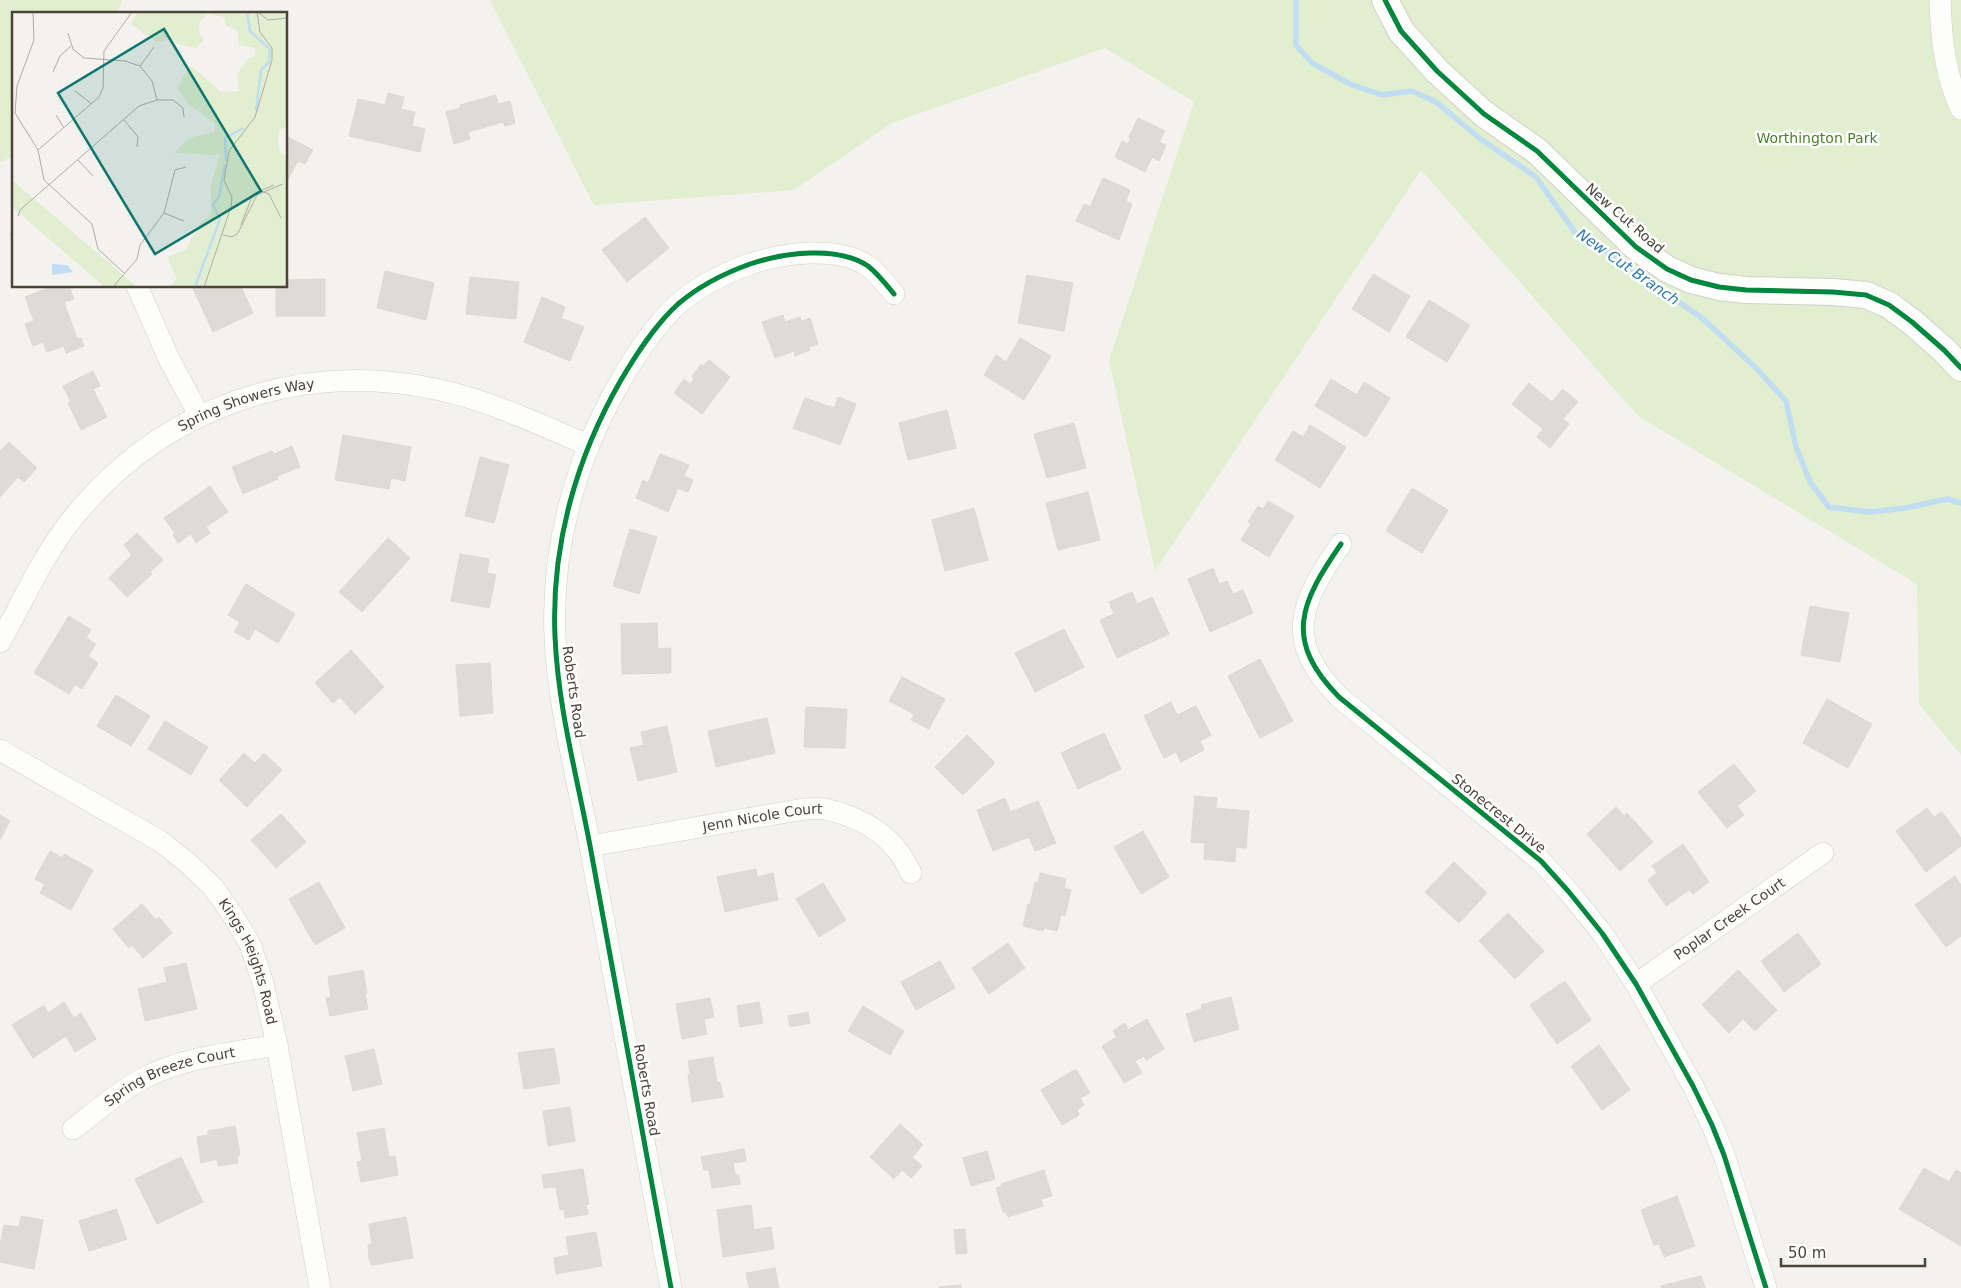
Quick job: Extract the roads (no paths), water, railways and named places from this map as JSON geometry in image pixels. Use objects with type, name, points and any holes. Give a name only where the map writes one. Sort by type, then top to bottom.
[{"type":"street","name":"New Cut Road","points":[[1384,0],[1401,31],[1437,71],[1484,114],[1537,150],[1636,247],[1667,269],[1691,280],[1719,287],[1746,290],[1833,292],[1866,295],[1889,305],[1904,316],[1944,350],[1961,368]]},
{"type":"street","points":[[1940,0],[1941,30],[1946,61],[1952,87],[1961,110]]},
{"type":"street","name":"Roberts Road","points":[[671,1288],[561,697],[555,636],[556,589],[560,545],[571,494],[588,445],[608,402],[631,363],[656,328],[678,304],[700,288],[735,269],[772,257],[799,253],[828,254],[854,259],[867,266],[879,276],[894,294]]},
{"type":"street","points":[[138,288],[168,358],[199,415]]},
{"type":"street","name":"Spring Showers Way","points":[[0,642],[51,549],[96,492],[123,466],[150,446],[199,415],[240,399],[278,389],[354,380],[399,383],[440,390],[481,402],[588,445]]},
{"type":"street","name":"Stonecrest Drive","points":[[1340,544],[1318,577],[1309,596],[1304,614],[1304,636],[1310,660],[1323,681],[1340,698],[1540,861],[1602,932],[1636,984],[1693,1086],[1712,1125],[1724,1155],[1766,1288]]},
{"type":"street","name":"Kings Heights Road","points":[[0,750],[160,842],[188,863],[213,887],[250,944],[263,983],[277,1045],[320,1288]]},
{"type":"street","name":"Jenn Nicole Court","points":[[590,846],[798,810],[823,809],[849,816],[872,827],[888,839],[898,851],[911,873]]},
{"type":"street","name":"Poplar Creek Court","points":[[1636,984],[1823,853]]},
{"type":"street","name":"Spring Breeze Court","points":[[73,1129],[121,1093],[151,1076],[194,1060],[277,1045]]},
{"type":"waterway","name":"New Cut Branch","points":[[1296,0],[1296,45],[1312,63],[1350,84],[1382,95],[1412,91],[1436,102],[1482,140],[1536,177],[1576,234],[1605,250],[1702,318],[1757,369],[1786,401],[1796,447],[1810,482],[1829,507],[1870,512],[1905,508],[1947,499],[1961,503]]},
{"type":"park label","name":"Worthington Park","points":[[1817,138]]}]
